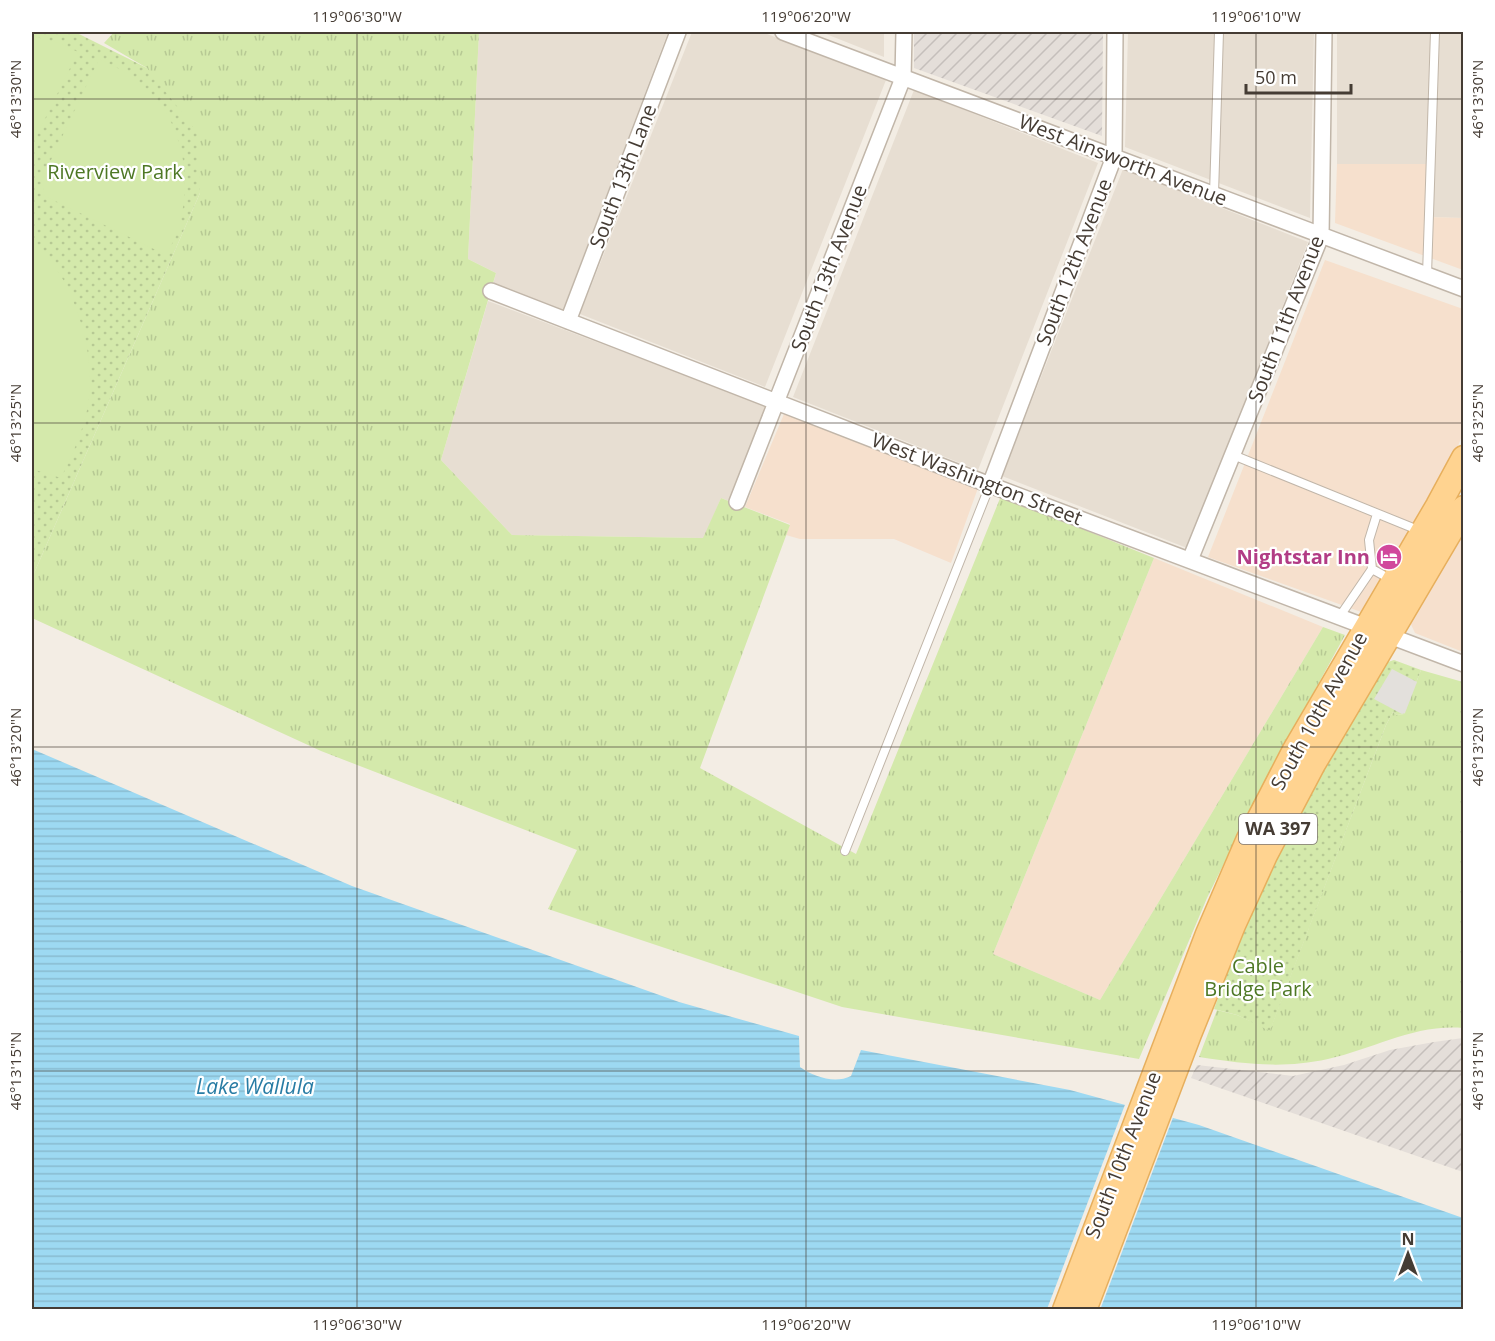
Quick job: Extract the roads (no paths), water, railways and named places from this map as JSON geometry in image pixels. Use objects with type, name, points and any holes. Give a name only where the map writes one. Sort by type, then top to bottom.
[{"type":"main road","name":"South 10th Avenue","points":[[1377,631],[1394,581],[1464,458]]},
{"type":"main road","name":"South 10th Avenue","points":[[1083,1310],[1180,1031],[1217,909],[1248,841],[1295,750],[1464,508]]},
{"type":"main road","name":"South 10th Avenue","points":[[1065,1310],[1180,1031]]},
{"type":"street","name":"South 13th Lane","points":[[568,321],[678,32]]},
{"type":"street","name":"South 13th Avenue","points":[[737,501],[903,78],[904,32]]},
{"type":"street","name":"South 12th Avenue","points":[[990,485],[1114,157],[1115,32]]},
{"type":"street","name":"South 11th Avenue","points":[[1190,560],[1321,236],[1324,32]]},
{"type":"street","name":"West Ainsworth Avenue","points":[[793,33],[903,78],[1464,289]]},
{"type":"street","name":"West Washington Street","points":[[491,291],[990,485],[1464,664]]},
{"type":"lane","points":[[1214,194],[1219,32]]},
{"type":"lane","points":[[1427,275],[1435,32]]},
{"type":"lane","points":[[1233,455],[1423,532]]},
{"type":"lane","points":[[845,851],[990,485]]},
{"type":"lane","points":[[1341,616],[1372,569],[1369,540],[1377,514]]},
{"type":"lane","points":[[1372,569],[1394,581]]},
{"type":"water","name":"Lake Wallula","points":[[32,749],[352,886],[679,1002],[799,1036],[800,1067],[818,1076],[838,1079],[851,1076],[861,1050],[1070,1090],[1199,1125],[1463,1218],[1463,1309],[32,1309]]},
{"type":"place","name":"Nightstar Inn","points":[[1389,557]]},
{"type":"park label","name":"Riverview Park","points":[[115,172]]},
{"type":"park label","name":"Cable Bridge Park","points":[[1258,978]]}]
